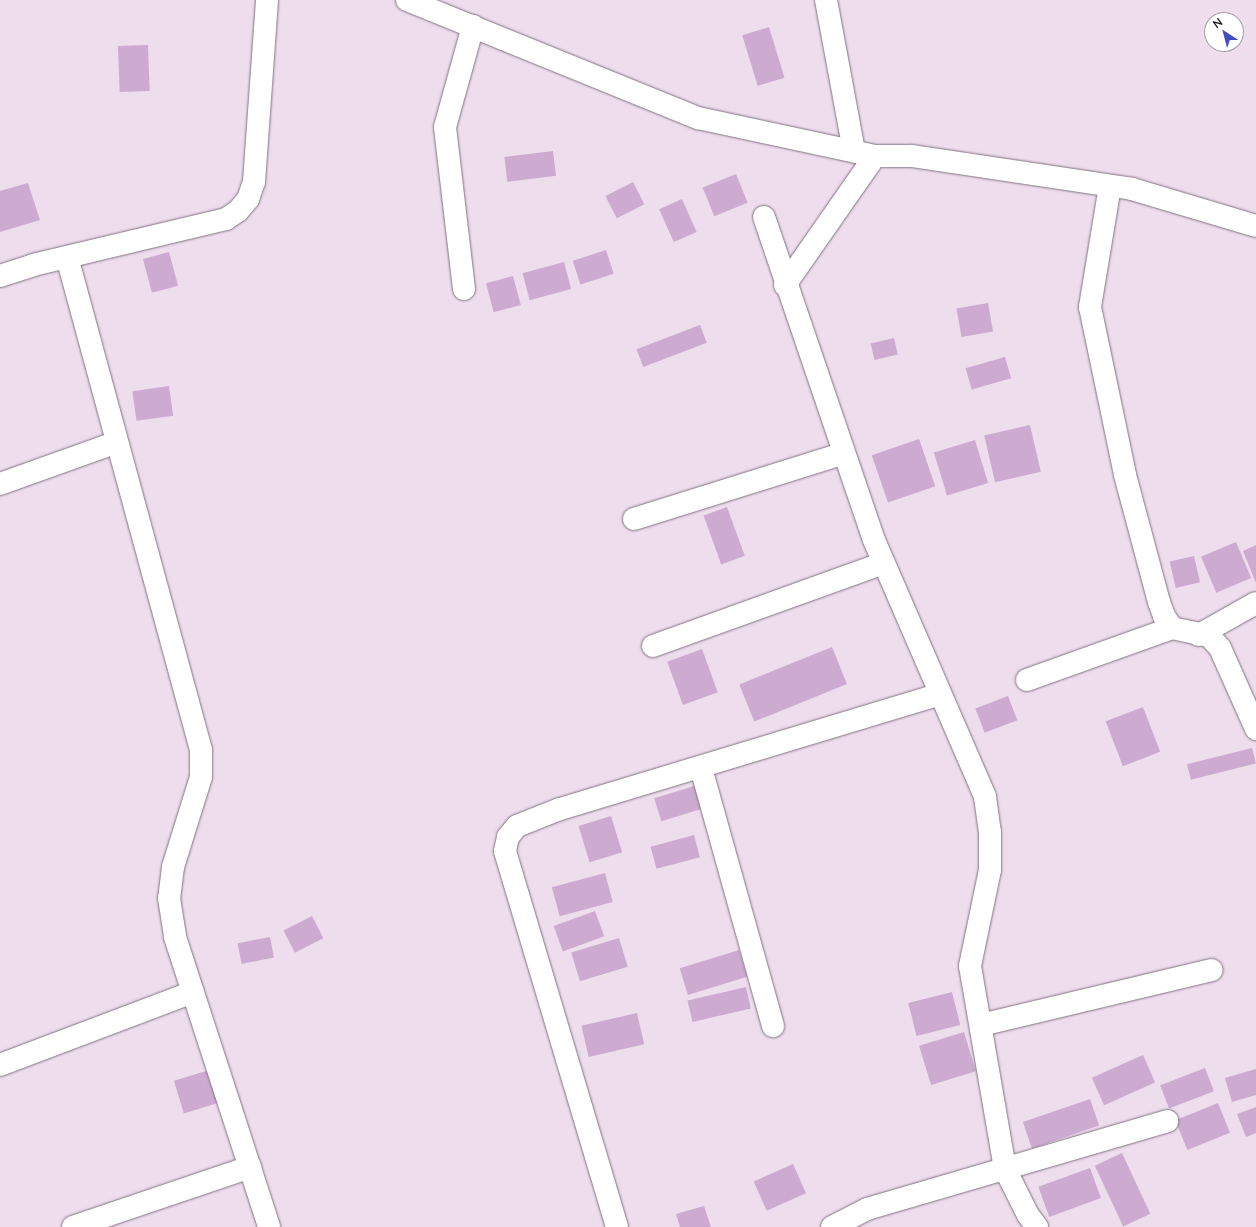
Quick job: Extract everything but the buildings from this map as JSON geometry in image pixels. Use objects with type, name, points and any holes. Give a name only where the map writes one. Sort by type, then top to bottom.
[{"type":"street","points":[[0,276],[66,257],[226,219],[238,211],[248,199],[254,182],[267,0]]},
{"type":"street","points":[[407,0],[698,118],[875,156],[912,156],[1132,190],[1256,226]]},
{"type":"street","points":[[826,0],[854,151]]},
{"type":"street","points":[[464,289],[445,127],[473,26]]},
{"type":"street","points":[[786,285],[875,156]]},
{"type":"street","points":[[1110,186],[1090,307],[1125,475],[1159,602],[1164,616],[1172,628]]},
{"type":"street","points":[[764,217],[844,453],[884,563],[985,797],[990,832],[990,870],[970,966],[1005,1169],[1028,1215],[1037,1227]]},
{"type":"street","points":[[66,257],[201,750],[201,777],[173,867],[169,898],[175,937],[269,1227]]},
{"type":"street","points":[[0,484],[117,442]]},
{"type":"street","points":[[634,520],[844,453]]},
{"type":"street","points":[[653,646],[884,563]]},
{"type":"street","points":[[1199,635],[1256,602]]},
{"type":"street","points":[[1027,680],[1172,628],[1209,636],[1220,648],[1256,729]]},
{"type":"street","points":[[617,1227],[506,851],[508,837],[517,826],[560,809],[701,768],[940,694]]},
{"type":"street","points":[[701,768],[772,1026]]},
{"type":"street","points":[[981,1025],[1212,970]]},
{"type":"street","points":[[0,1065],[193,992]]},
{"type":"street","points":[[832,1227],[867,1209],[1166,1121]]},
{"type":"street","points":[[73,1227],[250,1167]]}]
